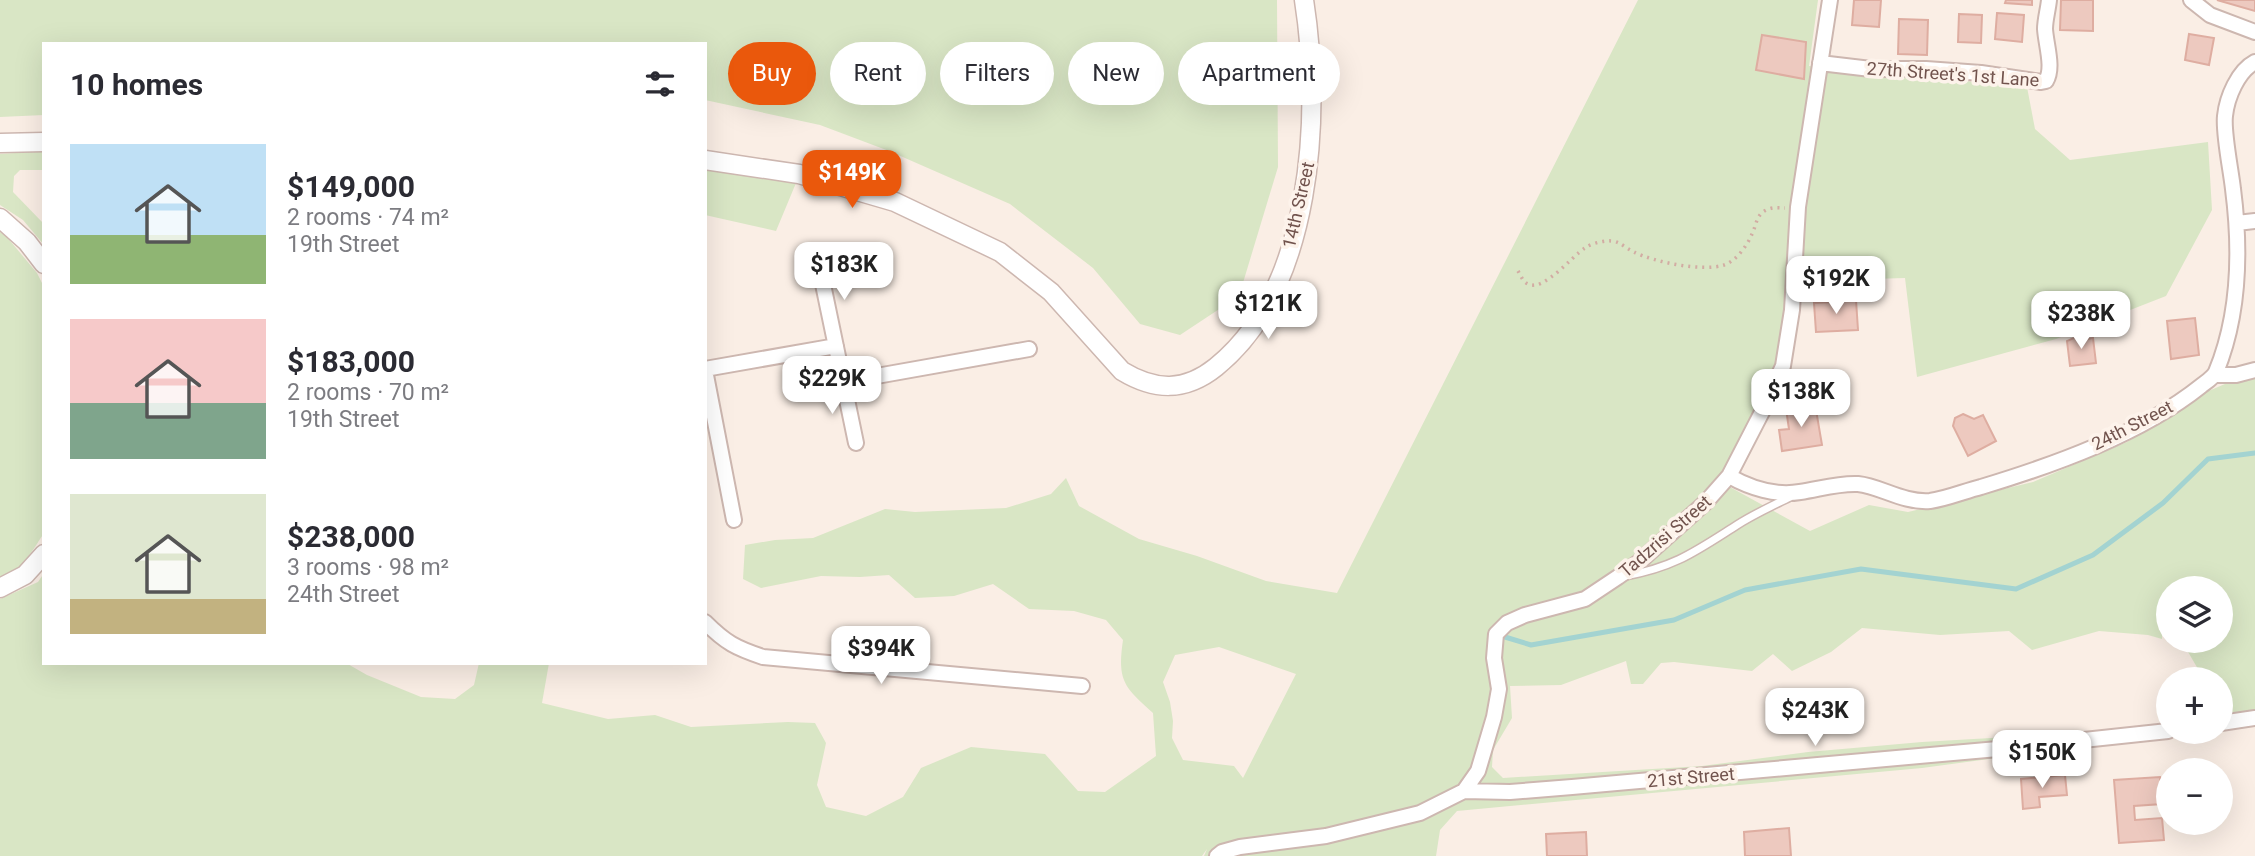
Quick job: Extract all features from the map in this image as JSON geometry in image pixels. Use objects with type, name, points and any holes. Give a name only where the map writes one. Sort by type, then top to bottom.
[{"type":"street","name":"14th Street","points":[[707,160],[799,174],[895,202],[1000,252],[1051,292],[1122,371],[1138,380],[1161,387],[1183,384],[1207,374],[1230,355],[1254,328],[1277,287],[1303,194],[1310,148],[1313,87],[1310,36],[1304,0]]},
{"type":"street","name":"Tadzrisi Street","points":[[1464,791],[1478,771],[1494,717],[1499,689],[1494,658],[1496,634],[1507,623],[1516,619],[1585,598],[1639,562],[1706,502],[1730,476],[1762,412],[1783,366],[1792,310],[1798,207],[1830,0]]},
{"type":"street","name":"27th Street's 1st Lane","points":[[1820,63],[1871,69],[1981,72],[2046,81],[2049,69],[2045,26],[2049,0]]},
{"type":"street","points":[[2191,0],[2210,15],[2255,32]]},
{"type":"street","points":[[2255,62],[2248,66],[2231,92],[2224,117],[2236,223],[2238,287],[2232,321],[2215,375],[2236,375],[2255,370]]},
{"type":"street","points":[[0,144],[42,142]]},
{"type":"street","points":[[0,218],[27,242],[42,261]]},
{"type":"street","points":[[2236,223],[2255,221]]},
{"type":"street","points":[[819,265],[856,443]]},
{"type":"street","points":[[707,369],[836,346]]},
{"type":"street","points":[[843,382],[1029,349]]},
{"type":"street","name":"24th Street","points":[[1730,476],[1740,482],[1780,493],[1836,484],[1861,484],[1896,497],[1929,501],[2027,473],[2121,435],[2189,396],[2215,375]]},
{"type":"street","points":[[707,379],[734,520]]},
{"type":"street","points":[[0,588],[25,575],[42,556]]},
{"type":"street","points":[[707,624],[735,648],[763,657],[1082,686]]},
{"type":"street","points":[[2233,721],[2255,718]]},
{"type":"street","name":"21st Street","points":[[1464,791],[1510,792],[1572,787],[2009,748],[2156,731]]},
{"type":"street","points":[[1217,856],[1240,847],[1326,836],[1420,813],[1464,791]]},
{"type":"lane","points":[[1618,577],[1653,571],[1679,561],[1739,523],[1798,492]]},
{"type":"path","points":[[1518,271],[1525,283],[1531,286],[1543,283],[1586,247],[1619,241],[1650,258],[1705,268],[1726,265],[1741,252],[1753,233],[1757,217],[1768,209],[1798,207]]},
{"type":"green space","points":[[0,0],[1277,0],[1277,42],[1178,42],[1178,105],[1278,105],[1278,167],[1239,296],[1180,335],[1140,324],[1093,268],[1010,204],[889,151],[820,125],[707,100],[707,42],[42,42],[42,115],[0,117]]},
{"type":"green space","points":[[1638,0],[1818,0],[1809,66],[2027,87],[2035,129],[2070,160],[2208,142],[2212,210],[2166,296],[2056,339],[1917,377],[1905,278],[1805,281],[1789,369],[1728,486],[1810,531],[1869,505],[1908,512],[2033,482],[2127,442],[2204,393],[2255,371],[2255,723],[2233,726],[2233,667],[2197,667],[2189,653],[2233,653],[2233,576],[2156,576],[2156,637],[2099,631],[2032,650],[2009,631],[1940,635],[1862,628],[1831,652],[1792,671],[1773,654],[1752,671],[1674,662],[1661,663],[1643,684],[1631,684],[1626,661],[1561,685],[1510,686],[1512,718],[1493,750],[1492,767],[1503,778],[1702,766],[1808,752],[2080,733],[2156,724],[2156,736],[1922,768],[1457,811],[1440,830],[1436,856],[1204,856],[1207,849],[1202,856],[0,856],[0,599],[38,582],[42,576],[42,665],[350,665],[421,697],[455,699],[474,685],[479,665],[549,665],[542,703],[608,719],[655,715],[691,727],[815,723],[826,743],[817,785],[826,807],[866,816],[903,797],[921,768],[971,747],[1045,754],[1078,791],[1105,792],[1156,756],[1153,713],[1129,689],[1122,674],[1123,640],[1106,620],[1074,611],[1029,609],[993,584],[954,596],[915,598],[889,575],[821,576],[761,588],[743,579],[745,545],[813,538],[885,509],[915,512],[1006,508],[1051,494],[1066,478],[1079,506],[1139,539],[1266,581],[1337,593]],"holes":[[[1219,647],[1296,674],[1243,778],[1234,766],[1183,760],[1172,738],[1170,702],[1163,682],[1175,655]]]},
{"type":"green space","points":[[42,151],[42,170],[20,170],[14,176],[13,192],[42,222],[42,243],[23,220],[0,205],[0,154]]},
{"type":"green space","points":[[707,169],[796,183],[776,231],[707,215]]},
{"type":"green space","points":[[0,232],[37,273],[42,283],[42,536],[14,571],[0,578]]},
{"type":"building","points":[[1854,0],[1881,0],[1879,27],[1852,25]]},
{"type":"building","points":[[2006,0],[2032,0],[2032,5],[2005,3]]},
{"type":"building","points":[[2061,0],[2093,0],[2093,31],[2060,30]]},
{"type":"building","points":[[2217,0],[2255,0],[2255,11]]},
{"type":"building","points":[[1997,13],[2024,15],[2022,42],[1995,39]]},
{"type":"building","points":[[1959,14],[1982,15],[1981,43],[1958,42]]},
{"type":"building","points":[[1899,19],[1928,20],[1927,55],[1898,54]]},
{"type":"building","points":[[2189,34],[2214,38],[2209,65],[2185,60]]},
{"type":"building","points":[[1762,35],[1806,42],[1804,79],[1756,70]]},
{"type":"building","points":[[1833,297],[1843,297],[1844,301],[1856,300],[1858,330],[1816,332],[1814,303],[1833,302]]},
{"type":"building","points":[[2195,318],[2199,355],[2171,359],[2167,321]]},
{"type":"building","points":[[2087,332],[2087,339],[2093,338],[2096,363],[2070,366],[2067,341]]},
{"type":"building","points":[[1815,404],[1822,445],[1782,451],[1779,430],[1789,429],[1786,409]]},
{"type":"building","points":[[1963,414],[1974,419],[1983,415],[1996,441],[1968,456],[1953,426],[1955,418]]},
{"type":"building","points":[[2065,775],[2067,795],[2039,797],[2040,807],[2023,809],[2021,779]]},
{"type":"building","points":[[2156,777],[2156,804],[2134,806],[2135,820],[2156,818],[2156,835],[2164,835],[2164,840],[2119,843],[2114,780]]},
{"type":"building","points":[[1789,828],[1791,856],[1745,856],[1744,832]]},
{"type":"building","points":[[1586,832],[1587,856],[1547,856],[1546,834]]},
{"type":"waterway","points":[[1505,637],[1531,645],[1674,620],[1745,590],[1861,569],[2016,589],[2093,555],[2163,503],[2208,459],[2255,453]]}]
